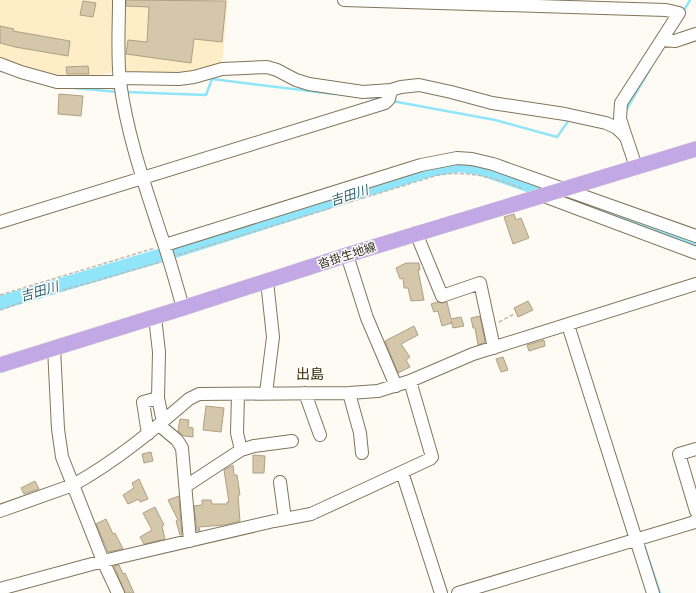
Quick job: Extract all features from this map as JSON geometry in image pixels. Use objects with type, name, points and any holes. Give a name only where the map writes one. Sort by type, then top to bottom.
[{"type":"main road","name":"沓掛生地線","points":[[0,365],[416,233],[696,149]]},
{"type":"street","points":[[119,0],[118,46],[120,80],[136,156],[165,245],[183,308]]},
{"type":"street","points":[[344,0],[666,10],[679,13],[621,102],[620,119],[636,167]]},
{"type":"street","points":[[662,40],[676,41],[696,34]]},
{"type":"street","points":[[0,64],[21,72],[57,82],[179,79],[194,77],[222,68],[267,67],[309,84],[363,92],[391,90],[401,86],[419,85],[492,103],[565,114],[606,123],[617,128],[626,136]]},
{"type":"street","points":[[0,222],[385,103],[389,99],[391,90]]},
{"type":"street","points":[[165,245],[421,165],[457,158],[472,159],[492,164],[696,236]]},
{"type":"street","points":[[541,195],[696,253]]},
{"type":"street","points":[[679,230],[696,225]]},
{"type":"street","points":[[416,233],[442,296],[480,283],[494,348]]},
{"type":"street","points":[[347,255],[367,318],[396,386]]},
{"type":"street","points":[[266,393],[273,337],[267,281]]},
{"type":"street","points":[[0,511],[73,484],[123,454],[161,424],[189,399],[199,394],[349,393],[378,391],[410,381],[472,354],[696,284]]},
{"type":"street","points":[[155,317],[158,352],[158,398],[161,424],[177,440],[182,448],[190,541]]},
{"type":"street","points":[[568,325],[653,593]]},
{"type":"street","points":[[54,348],[58,429],[62,457],[103,561],[118,593]]},
{"type":"street","points":[[0,589],[103,561],[274,521],[311,514],[432,457],[410,381]]},
{"type":"street","points":[[305,393],[320,435]]},
{"type":"street","points":[[349,393],[360,433],[362,453]]},
{"type":"street","points":[[238,394],[237,433],[241,450]]},
{"type":"street","points":[[148,434],[143,402],[158,398]]},
{"type":"street","points":[[186,486],[241,450],[254,446],[292,441]]},
{"type":"street","points":[[696,449],[679,454],[696,511]]},
{"type":"street","points":[[402,472],[441,593]]},
{"type":"street","points":[[280,482],[285,519]]},
{"type":"street","points":[[458,593],[695,522],[696,520]]},
{"type":"path","points":[[0,310],[34,298],[168,259],[194,249],[438,175],[449,173],[480,175],[541,195]]},
{"type":"path","points":[[0,295],[165,245]]},
{"type":"path","points":[[490,327],[514,314]]},
{"type":"shaded area","points":[[0,0],[228,0],[222,65],[183,76],[110,73],[93,77],[62,79],[0,60]]},
{"type":"building","points":[[126,0],[226,1],[222,42],[194,39],[191,63],[126,54],[128,40],[147,42],[149,7],[126,6]]},
{"type":"building","points":[[83,1],[96,3],[93,17],[80,15]]},
{"type":"building","points":[[0,26],[14,29],[13,31],[70,41],[68,56],[0,43]]},
{"type":"building","points":[[88,66],[89,74],[67,74],[66,67]]},
{"type":"building","points":[[59,94],[83,96],[81,116],[58,114]]},
{"type":"building","points":[[514,214],[516,220],[521,218],[529,238],[513,244],[504,217]]},
{"type":"building","points":[[406,263],[419,263],[420,270],[418,270],[424,300],[411,301],[408,288],[404,288],[403,278],[400,279],[396,268]]},
{"type":"building","points":[[528,301],[533,310],[518,317],[514,308]]},
{"type":"building","points":[[447,302],[451,319],[461,317],[464,326],[453,328],[452,323],[442,326],[438,311],[434,312],[431,304]]},
{"type":"building","points":[[480,316],[485,342],[478,345],[475,328],[473,328],[471,318]]},
{"type":"building","points":[[414,326],[418,335],[401,344],[410,357],[406,360],[410,367],[398,373],[385,341]]},
{"type":"building","points":[[544,340],[545,346],[529,351],[527,345]]},
{"type":"building","points":[[503,357],[508,370],[501,372],[496,359]]},
{"type":"building","points":[[206,406],[224,408],[221,432],[203,430]]},
{"type":"building","points":[[180,419],[189,420],[188,427],[193,428],[193,437],[184,436],[178,431]]},
{"type":"building","points":[[151,452],[153,461],[144,463],[142,454]]},
{"type":"building","points":[[253,455],[265,456],[264,473],[253,473]]},
{"type":"building","points":[[233,465],[234,475],[237,475],[240,495],[238,495],[240,521],[224,525],[199,527],[200,531],[197,531],[194,506],[202,505],[202,500],[211,500],[212,504],[227,504],[227,502],[229,502],[224,470]]},
{"type":"building","points":[[139,479],[148,499],[140,502],[139,499],[128,504],[123,495],[134,488],[132,483]]},
{"type":"building","points":[[35,481],[39,489],[24,494],[21,488]]},
{"type":"building","points":[[179,496],[182,535],[180,535],[176,521],[178,520],[168,500]]},
{"type":"building","points":[[155,507],[164,525],[162,526],[165,539],[144,544],[140,537],[152,530],[143,513]]},
{"type":"building","points":[[106,519],[113,534],[115,533],[123,549],[108,552],[96,524]]},
{"type":"building","points":[[119,565],[123,574],[125,573],[134,593],[125,593],[114,566]]},
{"type":"waterway","points":[[683,12],[690,0]]},
{"type":"waterway","points":[[625,112],[650,69]]},
{"type":"waterway","points":[[0,71],[6,72]]},
{"type":"waterway","points":[[125,92],[206,95],[212,79],[334,94]]},
{"type":"waterway","points":[[63,87],[118,92]]},
{"type":"waterway","points":[[364,97],[379,99]]},
{"type":"waterway","points":[[392,101],[495,120],[557,137],[569,120],[571,121]]},
{"type":"waterway","name":"吉田川","points":[[0,303],[159,256],[429,170],[460,165],[479,168],[556,195]]},
{"type":"waterway","name":"吉田川","points":[[592,208],[696,244]]},
{"type":"waterway","points":[[644,545],[660,593]]},
{"type":"district","name":"出島","points":[[310,373]]}]
